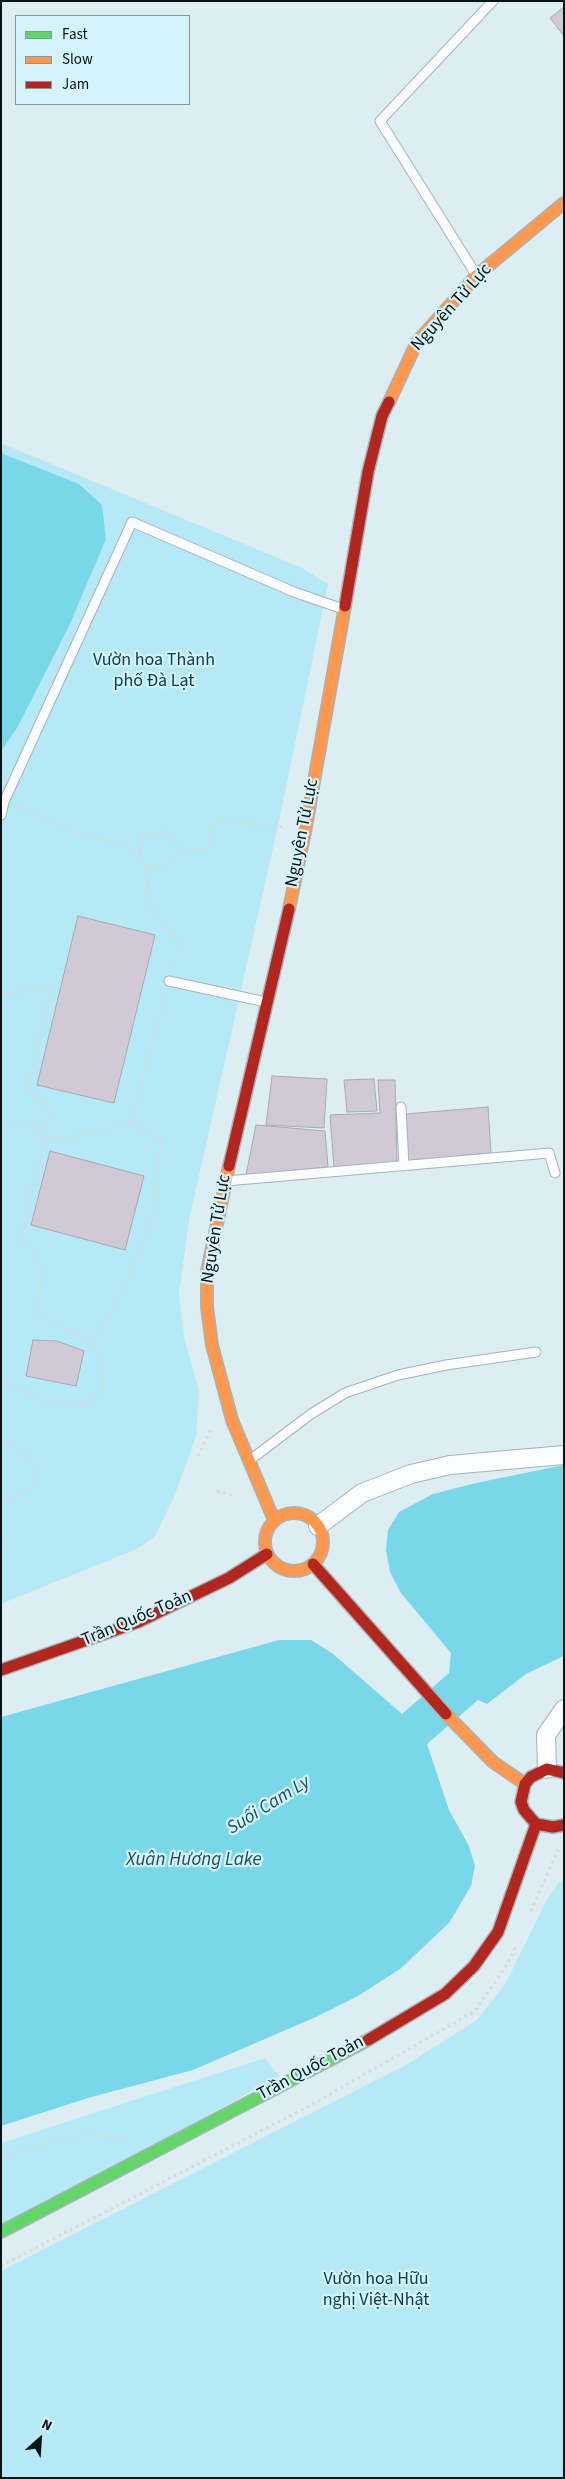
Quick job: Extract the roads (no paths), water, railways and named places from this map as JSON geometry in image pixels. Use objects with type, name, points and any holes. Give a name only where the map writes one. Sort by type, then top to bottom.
[{"type":"main road","name":"Nguyên Tử Lực","points":[[274,1520],[248,1462],[232,1420],[212,1345],[207,1307],[207,1272],[224,1181],[304,832],[368,472],[382,416],[399,376],[417,342],[476,276],[564,203]]},
{"type":"main road","points":[[298,1513],[306,1515],[318,1526],[322,1533],[322,1549],[313,1564],[305,1569],[288,1570],[279,1567],[267,1554],[265,1536],[274,1520],[281,1515],[298,1513]]},
{"type":"main road","name":"Trần Quốc Toản","points":[[1,1670],[138,1622],[229,1578],[267,1554]]},
{"type":"main road","points":[[313,1564],[463,1734],[492,1762],[525,1784]]},
{"type":"main road","points":[[556,1771],[538,1772],[525,1784],[521,1802],[524,1810],[536,1824],[553,1828],[564,1824]]},
{"type":"main road","name":"Trần Quốc Toản","points":[[1,2232],[364,2042],[445,1994],[474,1966],[498,1932],[536,1824]]},
{"type":"street","points":[[318,1526],[362,1493],[410,1474],[450,1465],[564,1454]]},
{"type":"street","points":[[556,1771],[546,1736],[564,1709]]},
{"type":"lane","points":[[476,276],[380,121],[493,1]]},
{"type":"lane","points":[[1,815],[4,802],[132,522],[294,592],[343,610]]},
{"type":"lane","points":[[169,981],[266,1002]]},
{"type":"lane","points":[[401,1107],[404,1166]]},
{"type":"lane","points":[[224,1181],[549,1153],[555,1173]]},
{"type":"lane","points":[[248,1462],[312,1414],[345,1393],[408,1373],[446,1365],[536,1352]]},
{"type":"water","points":[[1,453],[79,484],[102,505],[106,539],[69,626],[17,728],[1,751]]},
{"type":"water","name":"Xuân Hương Lake","points":[[564,1465],[564,1656],[526,1674],[487,1704],[478,1700],[427,1744],[449,1810],[469,1846],[475,1866],[471,1886],[449,1923],[400,1969],[358,1996],[316,2017],[193,2070],[88,2098],[1,2126],[1,1717],[279,1640],[311,1640],[332,1653],[402,1714],[449,1673],[451,1653],[401,1593],[390,1572],[386,1550],[388,1530],[399,1512],[433,1494]]},
{"type":"park label","name":"Vườn hoa Thành phố Đà Lạt","points":[[154,671]]},
{"type":"park label","name":"Vườn hoa Hữu nghị Việt-Nhật","points":[[376,2290]]},
{"type":"water label","name":"Suối Cam Ly","points":[[269,1806]]}]
